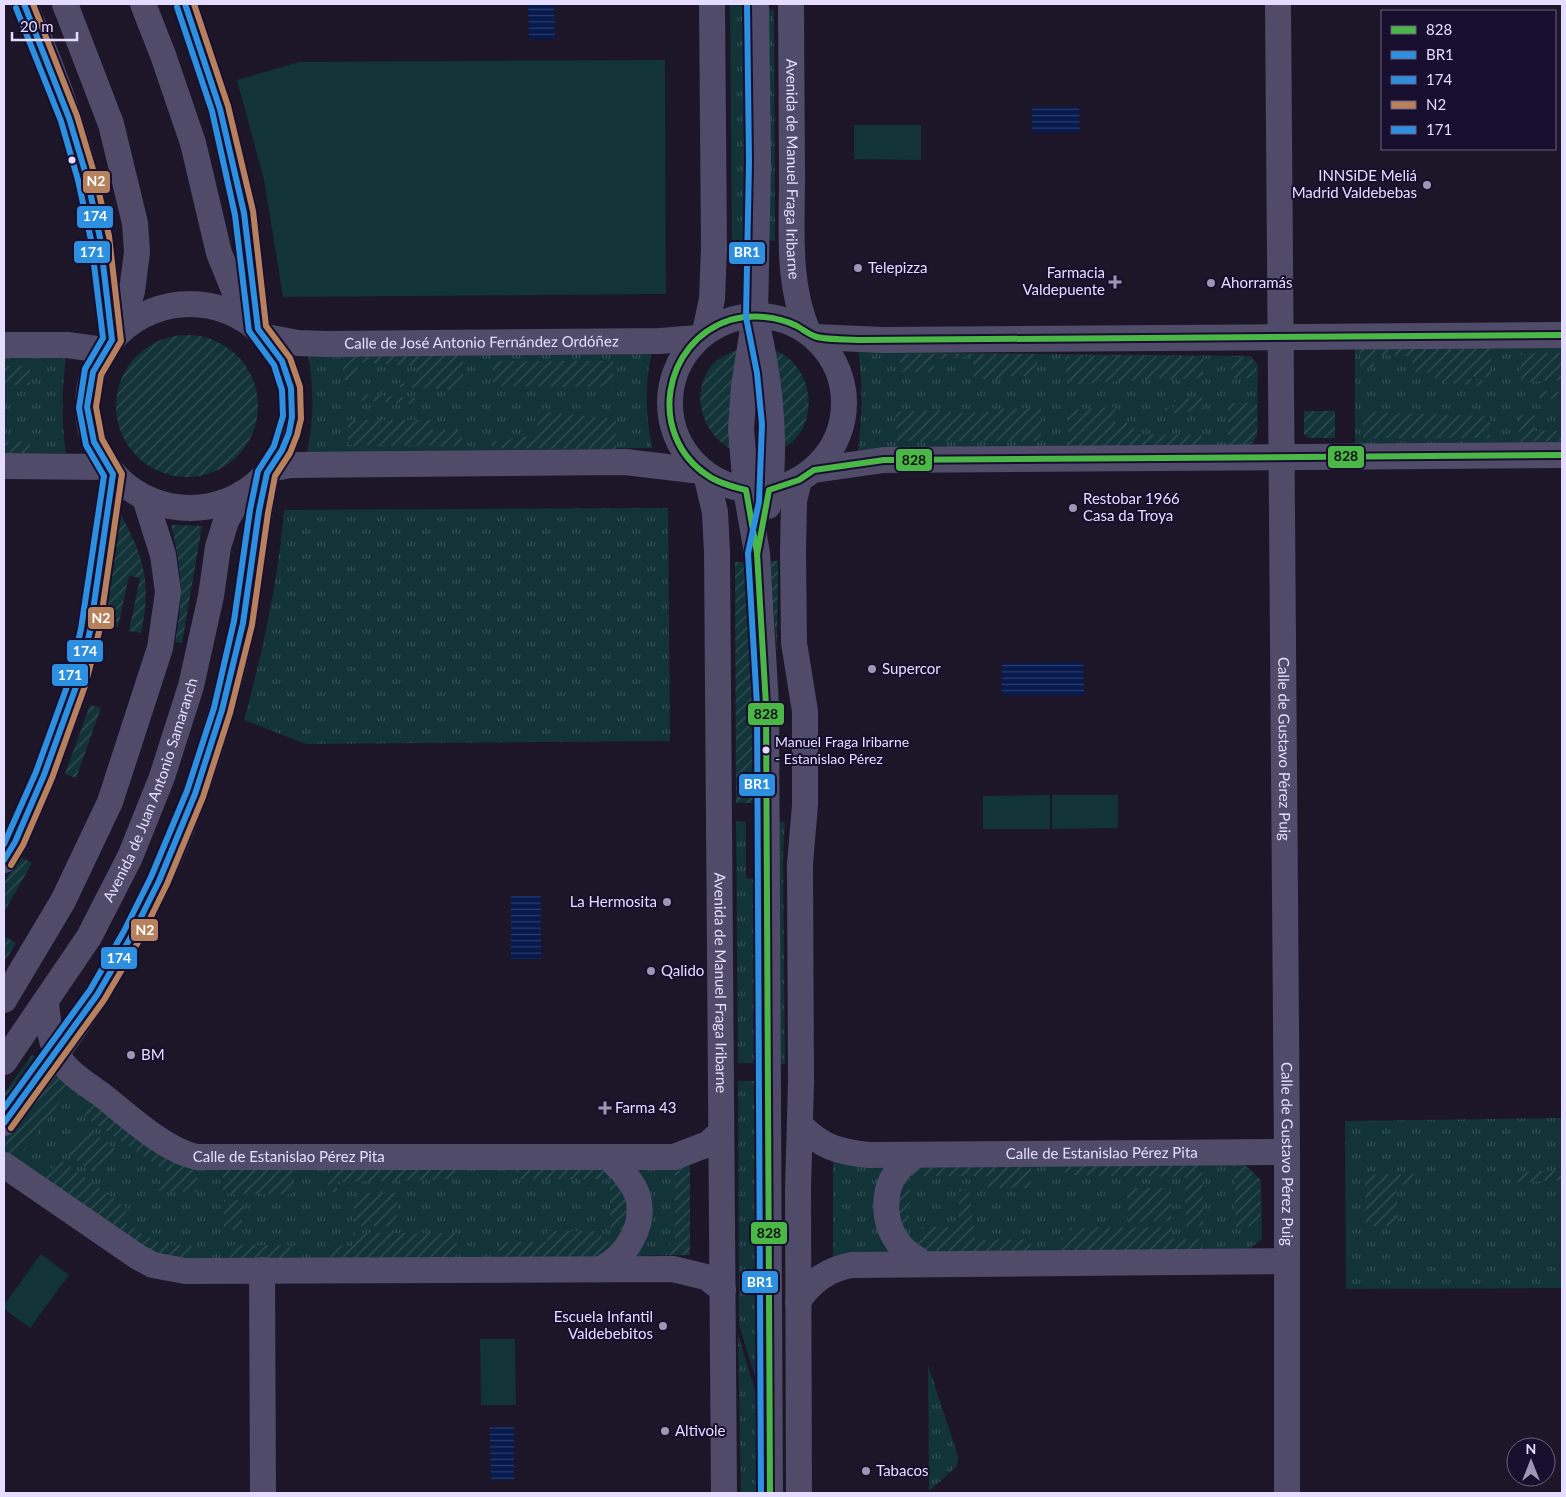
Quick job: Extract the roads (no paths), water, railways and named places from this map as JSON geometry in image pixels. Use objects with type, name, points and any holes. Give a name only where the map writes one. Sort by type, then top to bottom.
[{"type":"street","points":[[24,4],[50,61],[79,149],[100,238],[112,340]]},
{"type":"street","points":[[65,4],[111,124],[134,223],[136,252],[132,291],[112,340],[93,368],[86,409],[96,448],[110,471],[145,498],[166,505],[194,509],[213,505],[241,494],[269,471],[290,465],[625,462],[703,472]]},
{"type":"street","points":[[4,1123],[97,995],[132,934],[159,881],[195,794],[222,710],[243,623],[259,511],[269,471],[282,450],[289,433],[292,416],[291,388],[282,361],[257,329],[219,253],[193,143],[164,55],[143,4]]},
{"type":"street","points":[[185,4],[220,110],[244,212],[257,329]]},
{"type":"street","points":[[702,335],[712,299],[714,249],[712,4]]},
{"type":"street","points":[[756,4],[758,162],[755,316],[766,372],[770,407],[758,490],[766,518],[757,553],[766,705],[770,1493]]},
{"type":"street","name":"Avenida de Manuel Fraga Iribarne","points":[[791,4],[792,249],[795,295],[799,310],[812,334]]},
{"type":"street","name":"Calle de Gustavo Pérez Puig","points":[[1278,4],[1287,1152],[1286,1493]]},
{"type":"street","points":[[4,345],[67,345],[112,340],[143,314],[168,305],[195,304],[222,308],[257,329]]},
{"type":"street","points":[[799,1493],[800,864],[805,805],[804,711],[794,644],[792,553],[794,501],[806,475],[833,448],[839,436],[845,405],[841,376],[828,350],[812,334],[784,319],[755,316],[729,320],[702,335],[679,363],[668,403],[673,430],[680,444],[703,472],[717,481],[758,490],[806,475],[884,460],[1562,455]]},
{"type":"street","name":"Calle de José Antonio Fernández Ordóñez","points":[[257,329],[298,343],[327,344],[660,341],[702,335]]},
{"type":"street","points":[[812,334],[884,340],[1562,335]]},
{"type":"street","points":[[4,466],[110,471]]},
{"type":"street","points":[[4,860],[15,842],[44,775],[77,684],[90,631],[110,471]]},
{"type":"street","name":"Avenida de Manuel Fraga Iribarne","points":[[703,472],[715,512],[718,553],[724,1493]]},
{"type":"street","name":"Avenida de Juan Antonio Samaranch","points":[[4,1062],[46,1003],[104,910],[130,857],[158,785],[191,686],[211,596],[218,547],[226,522],[241,494]]},
{"type":"street","points":[[5,996],[63,901],[110,802],[160,648],[168,592],[163,555],[145,498]]},
{"type":"street","name":"Calle de Estanislao Pérez Pita","points":[[46,1003],[51,1037],[57,1052],[71,1072],[156,1136],[180,1152],[196,1158],[674,1157],[708,1144],[721,1132]]},
{"type":"street","name":"Calle de Estanislao Pérez Pita","points":[[800,1125],[829,1148],[869,1155],[1287,1152]]},
{"type":"street","points":[[916,1154],[898,1169],[888,1186],[887,1219],[892,1235],[901,1247],[924,1264]]},
{"type":"street","points":[[601,1269],[612,1264],[626,1250],[634,1236],[638,1214],[636,1194],[625,1175],[608,1157]]},
{"type":"street","points":[[4,1165],[127,1251],[153,1264],[185,1271],[673,1269],[706,1277],[723,1290]]},
{"type":"street","points":[[798,1301],[814,1282],[834,1269],[852,1265],[1286,1261]]},
{"type":"street","points":[[262,1270],[263,1493]]},
{"type":"water","points":[[528,4],[554,4],[555,39],[529,39]]},
{"type":"water","points":[[1032,107],[1079,107],[1080,132],[1032,133]]},
{"type":"water","points":[[1083,662],[1084,695],[1002,695],[1002,663]]},
{"type":"water","points":[[511,896],[541,896],[541,959],[511,959]]},
{"type":"water","points":[[490,1427],[514,1427],[514,1480],[491,1480]]},
{"type":"place","name":"INNSiDE Meliá Madrid Valdebebas","points":[[1427,185]]},
{"type":"place","name":"Telepizza","points":[[858,268]]},
{"type":"place","name":"Farmacia Valdepuente","points":[[1115,282]]},
{"type":"place","name":"Ahorramás","points":[[1211,283]]},
{"type":"place","name":"Restobar 1966 Casa da Troya","points":[[1073,508]]},
{"type":"place","name":"Supercor","points":[[872,669]]},
{"type":"place","name":"Manuel Fraga Iribarne - Estanislao Pérez","points":[[766,750]]},
{"type":"place","name":"La Hermosita","points":[[667,902]]},
{"type":"place","name":"Qalido","points":[[651,971]]},
{"type":"place","name":"BM","points":[[131,1055]]},
{"type":"place","name":"Farma 43","points":[[605,1108]]},
{"type":"place","name":"Escuela Infantil Valdebebitos","points":[[663,1326]]},
{"type":"place","name":"Altivole","points":[[665,1431]]},
{"type":"place","name":"Tabacos","points":[[866,1471]]}]
